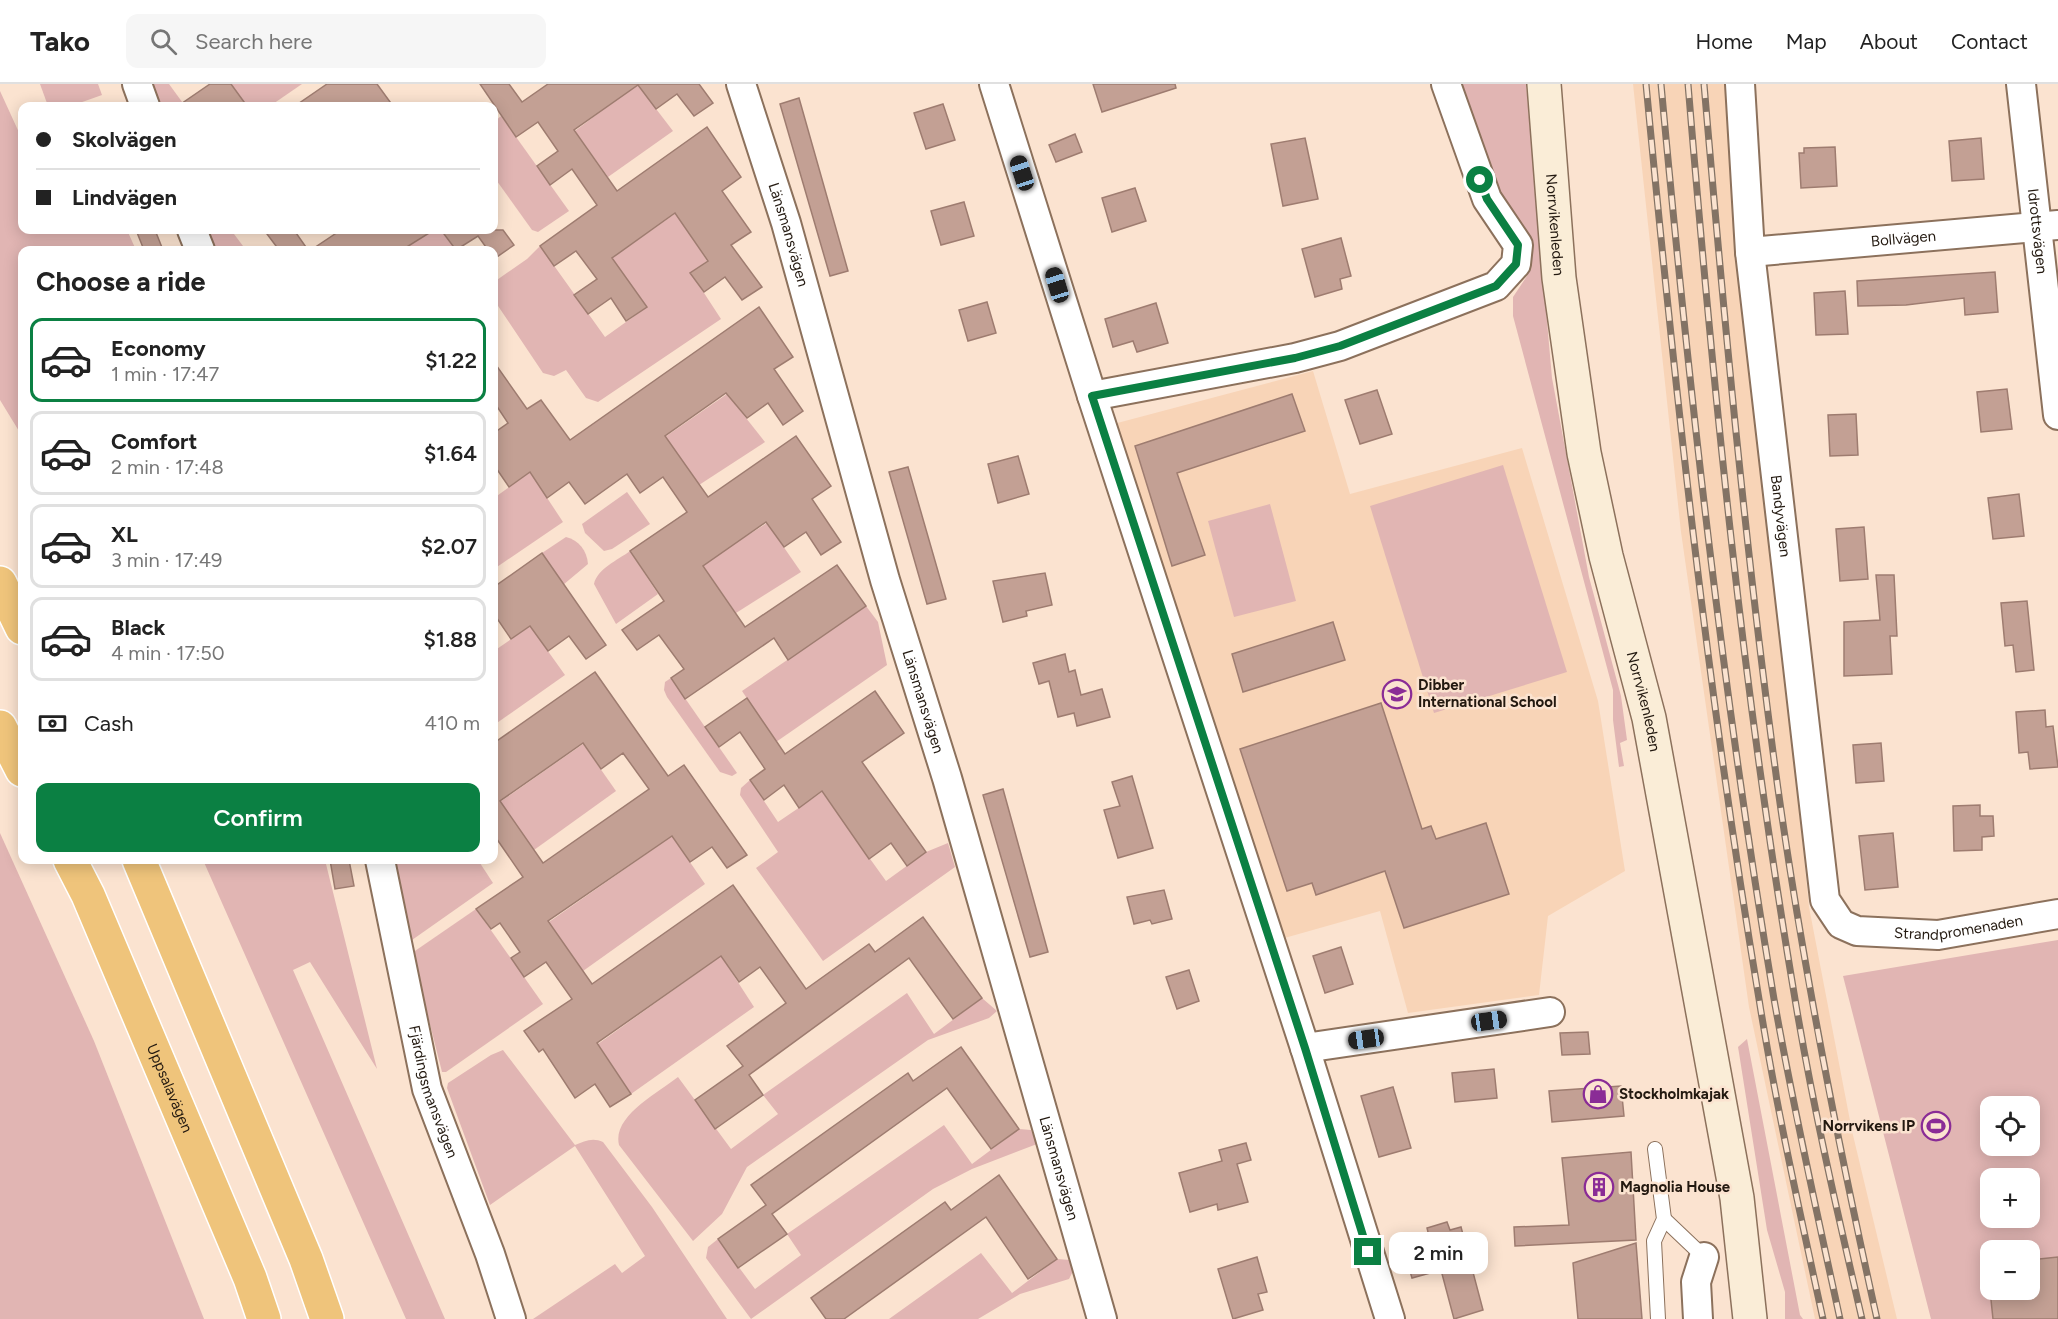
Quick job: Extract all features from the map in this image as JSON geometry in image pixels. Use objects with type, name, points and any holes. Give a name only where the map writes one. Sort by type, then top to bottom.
[{"type":"highway","points":[[0,583],[18,620]]},
{"type":"highway","points":[[0,727],[18,762]]},
{"type":"highway","name":"Uppsalavägen","points":[[72,864],[98,916],[250,1278],[264,1319]]},
{"type":"highway","points":[[141,864],[306,1259],[327,1319]]},
{"type":"main road","name":"Norrvikenleden","points":[[1544,84],[1560,287],[1584,453],[1606,556],[1649,718],[1737,1198],[1750,1319]]},
{"type":"street","points":[[137,84],[144,102]]},
{"type":"street","name":"Länsmansvägen","points":[[741,84],[786,224],[885,580],[947,778],[1102,1319]]},
{"type":"street","points":[[994,84],[1092,396],[1305,1048],[1390,1319]]},
{"type":"street","points":[[1092,396],[1295,358],[1340,346],[1496,286],[1516,264],[1518,245],[1487,199],[1446,84]]},
{"type":"street","name":"Bandyvägen","points":[[1740,84],[1750,252],[1822,889],[1831,912],[1841,924],[1857,931]]},
{"type":"street","name":"Idrottsvägen","points":[[2021,84],[2047,226],[2058,415]]},
{"type":"street","name":"Bollvägen","points":[[1750,252],[2047,226]]},
{"type":"street","name":"Fjärdingsmansvägen","points":[[381,864],[427,1089],[490,1254],[511,1319]]},
{"type":"street","name":"Strandpromenaden","points":[[1857,931],[1938,935],[2058,914]]},
{"type":"street","points":[[1305,1048],[1550,1012]]},
{"type":"street","points":[[1698,1319],[1696,1282],[1704,1257]]},
{"type":"lane","points":[[1655,1149],[1664,1219],[1654,1241],[1658,1319]]},
{"type":"lane","points":[[1664,1219],[1704,1257]]},
{"type":"shaded area","points":[[40,84],[98,84],[102,95],[82,102],[47,102]]},
{"type":"shaded area","points":[[151,84],[169,84],[182,102],[158,102]]},
{"type":"shaded area","points":[[231,84],[302,84],[276,102],[244,102]]},
{"type":"shaded area","points":[[637,84],[673,131],[608,177],[575,131]]},
{"type":"shaded area","points":[[1458,84],[1526,84],[1552,378],[1589,577],[1621,696],[1627,740],[1620,743],[1624,766],[1619,767],[1613,720],[1613,690],[1513,316],[1513,297],[1527,276],[1530,266],[1530,250],[1499,196]]},
{"type":"shaded area","points":[[1633,84],[1733,84],[1770,524],[1809,907],[1852,1131],[1897,1319],[1815,1319],[1749,1007],[1681,532]]},
{"type":"shaded area","points":[[0,91],[18,130],[18,234],[129,234],[134,246],[18,246],[18,429],[0,400]]},
{"type":"shaded area","points":[[501,116],[569,211],[538,232],[532,230],[498,183],[498,119]]},
{"type":"shaded area","points":[[676,213],[707,261],[691,273],[721,319],[598,402],[586,398],[566,370],[554,376],[543,373],[498,306],[498,279],[527,259],[540,246],[605,337],[647,307],[612,258]]},
{"type":"shaded area","points":[[210,234],[234,234],[243,246],[214,246]]},
{"type":"shaded area","points":[[428,234],[444,234],[453,246],[409,246]]},
{"type":"shaded area","name":"Dibber International School","points":[[1313,371],[1350,494],[1522,448],[1598,701],[1625,871],[1548,916],[1539,995],[1408,1013],[1380,911],[1281,939],[1106,426]]},
{"type":"shaded area","points":[[727,394],[765,442],[699,485],[665,437]]},
{"type":"shaded area","points":[[1503,465],[1567,672],[1434,713],[1370,506]]},
{"type":"shaded area","points":[[530,472],[563,522],[498,566],[498,495]]},
{"type":"shaded area","points":[[627,492],[650,524],[612,549],[604,551],[585,533],[582,524]]},
{"type":"shaded area","points":[[1270,504],[1296,601],[1234,617],[1208,521]]},
{"type":"shaded area","points":[[767,523],[801,572],[736,613],[702,564]]},
{"type":"shaded area","points":[[566,537],[582,547],[588,564],[563,585],[542,553]]},
{"type":"shaded area","points":[[630,551],[658,594],[616,624],[594,584],[604,569]]},
{"type":"shaded area","points":[[866,606],[878,622],[887,665],[776,742],[742,691]]},
{"type":"shaded area","points":[[530,626],[565,675],[498,722],[498,648]]},
{"type":"shaded area","points":[[671,678],[737,773],[732,776],[720,772],[667,697],[664,690],[665,682]]},
{"type":"shaded area","points":[[583,744],[616,791],[534,850],[500,802]]},
{"type":"shaded area","points":[[750,780],[778,822],[822,792],[886,881],[926,852],[948,843],[955,867],[823,961],[756,868],[778,852],[740,795],[741,788]]},
{"type":"shaded area","points":[[0,833],[94,1041],[204,1319],[0,1319]]},
{"type":"shaded area","points":[[672,836],[705,884],[583,971],[549,922]]},
{"type":"shaded area","points":[[205,864],[326,864],[377,1069],[310,962],[293,970],[445,1319],[406,1319]]},
{"type":"shaded area","points":[[395,864],[481,864],[493,883],[412,940]]},
{"type":"shaded area","points":[[476,909],[543,1004],[446,1072],[442,1072],[412,953]]},
{"type":"shaded area","name":"Norrvikens IP","points":[[2058,940],[2058,1319],[1931,1319],[1843,976]]},
{"type":"shaded area","points":[[721,956],[754,1007],[631,1094],[598,1044]]},
{"type":"shaded area","points":[[907,993],[934,1034],[982,998],[997,1011],[989,1018],[928,1040],[747,1167],[722,1214],[693,1241],[619,1145],[622,1124],[629,1115],[678,1077],[731,1149],[778,1114],[763,1095]]},
{"type":"shaded area","points":[[1747,1039],[1800,1315],[1803,1319],[1785,1319],[1785,1292],[1767,1230],[1738,1047]]},
{"type":"shaded area","points":[[503,1050],[575,1145],[592,1140],[603,1142],[652,1207],[727,1319],[533,1319],[615,1264],[622,1273],[645,1256],[575,1146],[490,1205],[447,1088],[448,1083],[491,1055]]},
{"type":"shaded area","points":[[944,1125],[972,1164],[1019,1129],[1031,1130],[1037,1144],[972,1169],[933,1189],[751,1319],[706,1258],[708,1247],[718,1239],[755,1289],[801,1255],[787,1234]]},
{"type":"shaded area","points":[[981,1253],[1012,1293],[1057,1259],[1070,1260],[1074,1269],[1069,1279],[1020,1294],[978,1319],[889,1319]]},
{"type":"building","points":[[210,84],[231,84],[244,102],[184,102]]},
{"type":"building","points":[[327,84],[377,84],[390,102],[301,102]]},
{"type":"building","points":[[480,84],[509,84],[522,102],[548,84],[699,84],[713,103],[694,116],[677,94],[656,109],[638,85],[574,130],[617,191],[707,127],[741,177],[722,191],[751,232],[731,245],[762,287],[742,300],[725,277],[704,292],[690,273],[708,261],[675,213],[612,258],[647,307],[626,321],[611,298],[588,314],[574,295],[597,279],[576,251],[554,266],[540,246],[597,205],[572,169],[550,185],[537,166],[558,151],[538,122],[516,137],[498,110],[498,102],[492,102]]},
{"type":"building","points":[[1093,84],[1175,84],[1176,88],[1102,112]]},
{"type":"building","points":[[799,98],[848,271],[830,276],[780,104]]},
{"type":"building","points":[[943,104],[955,140],[926,149],[914,113]]},
{"type":"building","points":[[1075,134],[1082,152],[1056,162],[1049,145]]},
{"type":"building","points":[[1305,138],[1318,199],[1283,206],[1271,144]]},
{"type":"building","points":[[1981,138],[1984,179],[1952,181],[1949,141]]},
{"type":"building","points":[[1835,147],[1837,186],[1801,188],[1799,153],[1804,153],[1804,148]]},
{"type":"building","points":[[1135,188],[1146,221],[1112,232],[1102,198]]},
{"type":"building","points":[[964,202],[974,236],[941,245],[931,211]]},
{"type":"building","points":[[498,230],[503,230],[514,245],[498,256],[498,246],[485,246],[478,236],[462,246],[453,246],[444,234],[498,234]]},
{"type":"building","points":[[138,234],[157,234],[161,246],[142,246]]},
{"type":"building","points":[[267,234],[297,234],[305,246],[276,246]]},
{"type":"building","points":[[335,234],[428,234],[408,246],[317,246]]},
{"type":"building","points":[[1341,238],[1351,276],[1340,279],[1342,289],[1315,297],[1302,249]]},
{"type":"building","points":[[1995,272],[1998,312],[1965,315],[1964,298],[1906,305],[1858,306],[1857,281]]},
{"type":"building","points":[[1845,291],[1848,334],[1816,335],[1814,293]]},
{"type":"building","points":[[987,302],[996,333],[968,341],[959,310]]},
{"type":"building","points":[[1156,303],[1168,343],[1137,352],[1133,341],[1113,347],[1105,319]]},
{"type":"building","points":[[759,307],[793,357],[774,369],[803,411],[783,425],[768,403],[747,418],[726,393],[665,436],[708,497],[796,436],[831,486],[812,499],[841,542],[821,555],[806,532],[784,547],[766,522],[703,566],[745,627],[837,565],[866,606],[788,660],[774,638],[685,699],[671,678],[684,669],[659,635],[637,650],[622,630],[664,601],[630,551],[687,512],[663,477],[640,493],[627,474],[585,504],[569,482],[547,498],[530,472],[509,487],[498,471],[498,430],[508,423],[498,408],[498,368],[527,409],[541,400],[570,440]]},
{"type":"building","points":[[2007,389],[2012,429],[1981,432],[1977,392]]},
{"type":"building","points":[[1377,390],[1392,434],[1360,444],[1345,400]]},
{"type":"building","points":[[1292,394],[1305,431],[1177,473],[1205,555],[1172,566],[1135,446]]},
{"type":"building","points":[[1856,414],[1858,455],[1830,456],[1828,415]]},
{"type":"building","points":[[1018,456],[1029,494],[998,503],[988,464]]},
{"type":"building","points":[[908,467],[946,599],[927,604],[889,472]]},
{"type":"building","points":[[2019,494],[2024,536],[1993,539],[1988,498]]},
{"type":"building","points":[[1864,527],[1868,579],[1840,581],[1836,529]]},
{"type":"building","points":[[542,553],[606,645],[586,659],[569,636],[548,651],[530,626],[511,639],[498,620],[498,584]]},
{"type":"building","points":[[1045,573],[1052,605],[1026,611],[1027,616],[1003,622],[993,581]]},
{"type":"building","points":[[1876,575],[1894,575],[1897,636],[1890,636],[1892,674],[1844,676],[1844,622],[1880,620]]},
{"type":"building","points":[[2027,601],[2034,670],[2016,672],[2013,645],[2005,646],[2001,603]]},
{"type":"building","points":[[1333,622],[1345,660],[1243,692],[1232,654]]},
{"type":"building","points":[[1065,654],[1069,672],[1075,670],[1081,695],[1102,689],[1110,717],[1077,726],[1074,713],[1058,717],[1049,681],[1039,684],[1033,663]]},
{"type":"building","points":[[595,672],[668,776],[684,765],[747,855],[727,868],[712,847],[690,862],[672,836],[548,921],[592,984],[733,885],[806,989],[869,944],[875,952],[923,917],[982,998],[953,1019],[909,958],[749,1075],[763,1095],[715,1129],[695,1100],[743,1066],[727,1046],[786,1003],[760,967],[739,982],[721,956],[597,1043],[631,1094],[610,1107],[595,1084],[575,1098],[543,1049],[539,1052],[524,1031],[572,999],[546,962],[524,977],[511,958],[520,952],[500,923],[491,929],[476,909],[523,877],[498,841],[498,740]],"holes":[[[583,743],[601,769],[623,753],[649,789],[543,863],[500,801]]]},
{"type":"building","points":[[875,691],[904,733],[862,762],[926,852],[907,866],[891,843],[869,859],[822,791],[799,808],[784,785],[764,800],[750,780],[765,769],[740,732],[719,747],[705,727],[747,698],[785,754]]},
{"type":"building","points":[[1381,703],[1422,829],[1431,826],[1436,839],[1486,823],[1509,894],[1404,928],[1385,871],[1316,895],[1312,883],[1287,891],[1240,749]]},
{"type":"building","points":[[2045,710],[2046,727],[2053,726],[2058,767],[2030,769],[2028,752],[2019,753],[2016,712]]},
{"type":"building","points":[[1881,743],[1884,781],[1856,783],[1853,745]]},
{"type":"building","points":[[1132,776],[1153,848],[1118,858],[1104,810],[1120,806],[1112,782]]},
{"type":"building","points":[[1003,789],[1048,952],[1030,957],[983,795]]},
{"type":"building","points":[[1980,805],[1980,816],[1993,816],[1994,836],[1982,837],[1982,850],[1954,851],[1953,806]]},
{"type":"building","points":[[1893,833],[1898,887],[1865,890],[1859,836]]},
{"type":"building","points":[[331,864],[350,864],[354,886],[335,889]]},
{"type":"building","points":[[1164,890],[1172,919],[1152,924],[1150,920],[1134,924],[1127,897]]},
{"type":"building","points":[[1341,947],[1353,984],[1325,993],[1313,956]]},
{"type":"building","points":[[1189,970],[1199,1001],[1177,1009],[1166,977]]},
{"type":"building","points":[[1588,1032],[1590,1054],[1562,1055],[1560,1033]]},
{"type":"building","points":[[961,1047],[1019,1129],[991,1149],[947,1088],[772,1214],[787,1234],[738,1268],[718,1239],[766,1205],[751,1185],[908,1073],[913,1081]]},
{"type":"building","points":[[1494,1069],[1497,1098],[1455,1102],[1452,1073]]},
{"type":"building","points":[[1621,1086],[1624,1116],[1552,1122],[1549,1091]]},
{"type":"building","points":[[1393,1087],[1411,1148],[1379,1157],[1361,1096]]},
{"type":"building","points":[[1246,1143],[1251,1160],[1237,1164],[1248,1202],[1218,1210],[1217,1204],[1190,1212],[1179,1173],[1222,1161],[1219,1150]]},
{"type":"building","name":"Magnolia House","points":[[1631,1152],[1636,1240],[1515,1246],[1514,1227],[1569,1225],[1562,1158]]},
{"type":"building","points":[[999,1175],[1057,1259],[1028,1279],[986,1217],[844,1319],[826,1319],[811,1298],[945,1202],[951,1210]]},
{"type":"building","points":[[1447,1222],[1450,1230],[1461,1227],[1483,1310],[1454,1319],[1441,1270],[1412,1278],[1402,1244],[1429,1236],[1427,1228]]},
{"type":"building","points":[[1636,1243],[1642,1319],[1578,1319],[1573,1263]]},
{"type":"building","points":[[1257,1257],[1267,1292],[1258,1294],[1263,1310],[1233,1319],[1218,1269]]},
{"type":"building","points":[[2058,1257],[2058,1319],[1993,1319],[1991,1300],[2040,1300],[2040,1259]]},
{"type":"railway","points":[[1646,84],[1694,543],[1724,771],[1773,1079],[1823,1319]]},
{"type":"railway","points":[[1661,84],[1683,313],[1709,543],[1739,771],[1781,1039],[1840,1319]]},
{"type":"railway","points":[[1688,84],[1719,426],[1759,767],[1801,1034],[1825,1157],[1862,1319]]},
{"type":"railway","points":[[1704,84],[1736,437],[1778,789],[1822,1055],[1877,1319]]},
{"type":"place","name":"Dibber International School","points":[[1397,694]]},
{"type":"place","name":"Stockholmkajak","points":[[1598,1094]]},
{"type":"place","name":"Norrvikens IP","points":[[1936,1126]]},
{"type":"place","name":"Magnolia House","points":[[1599,1187]]},
{"type":"route","points":[[1368,1252],[1325,1119],[1305,1048],[1092,396],[1295,358],[1340,346],[1496,286],[1516,264],[1518,245],[1487,199],[1480,180]]}]
